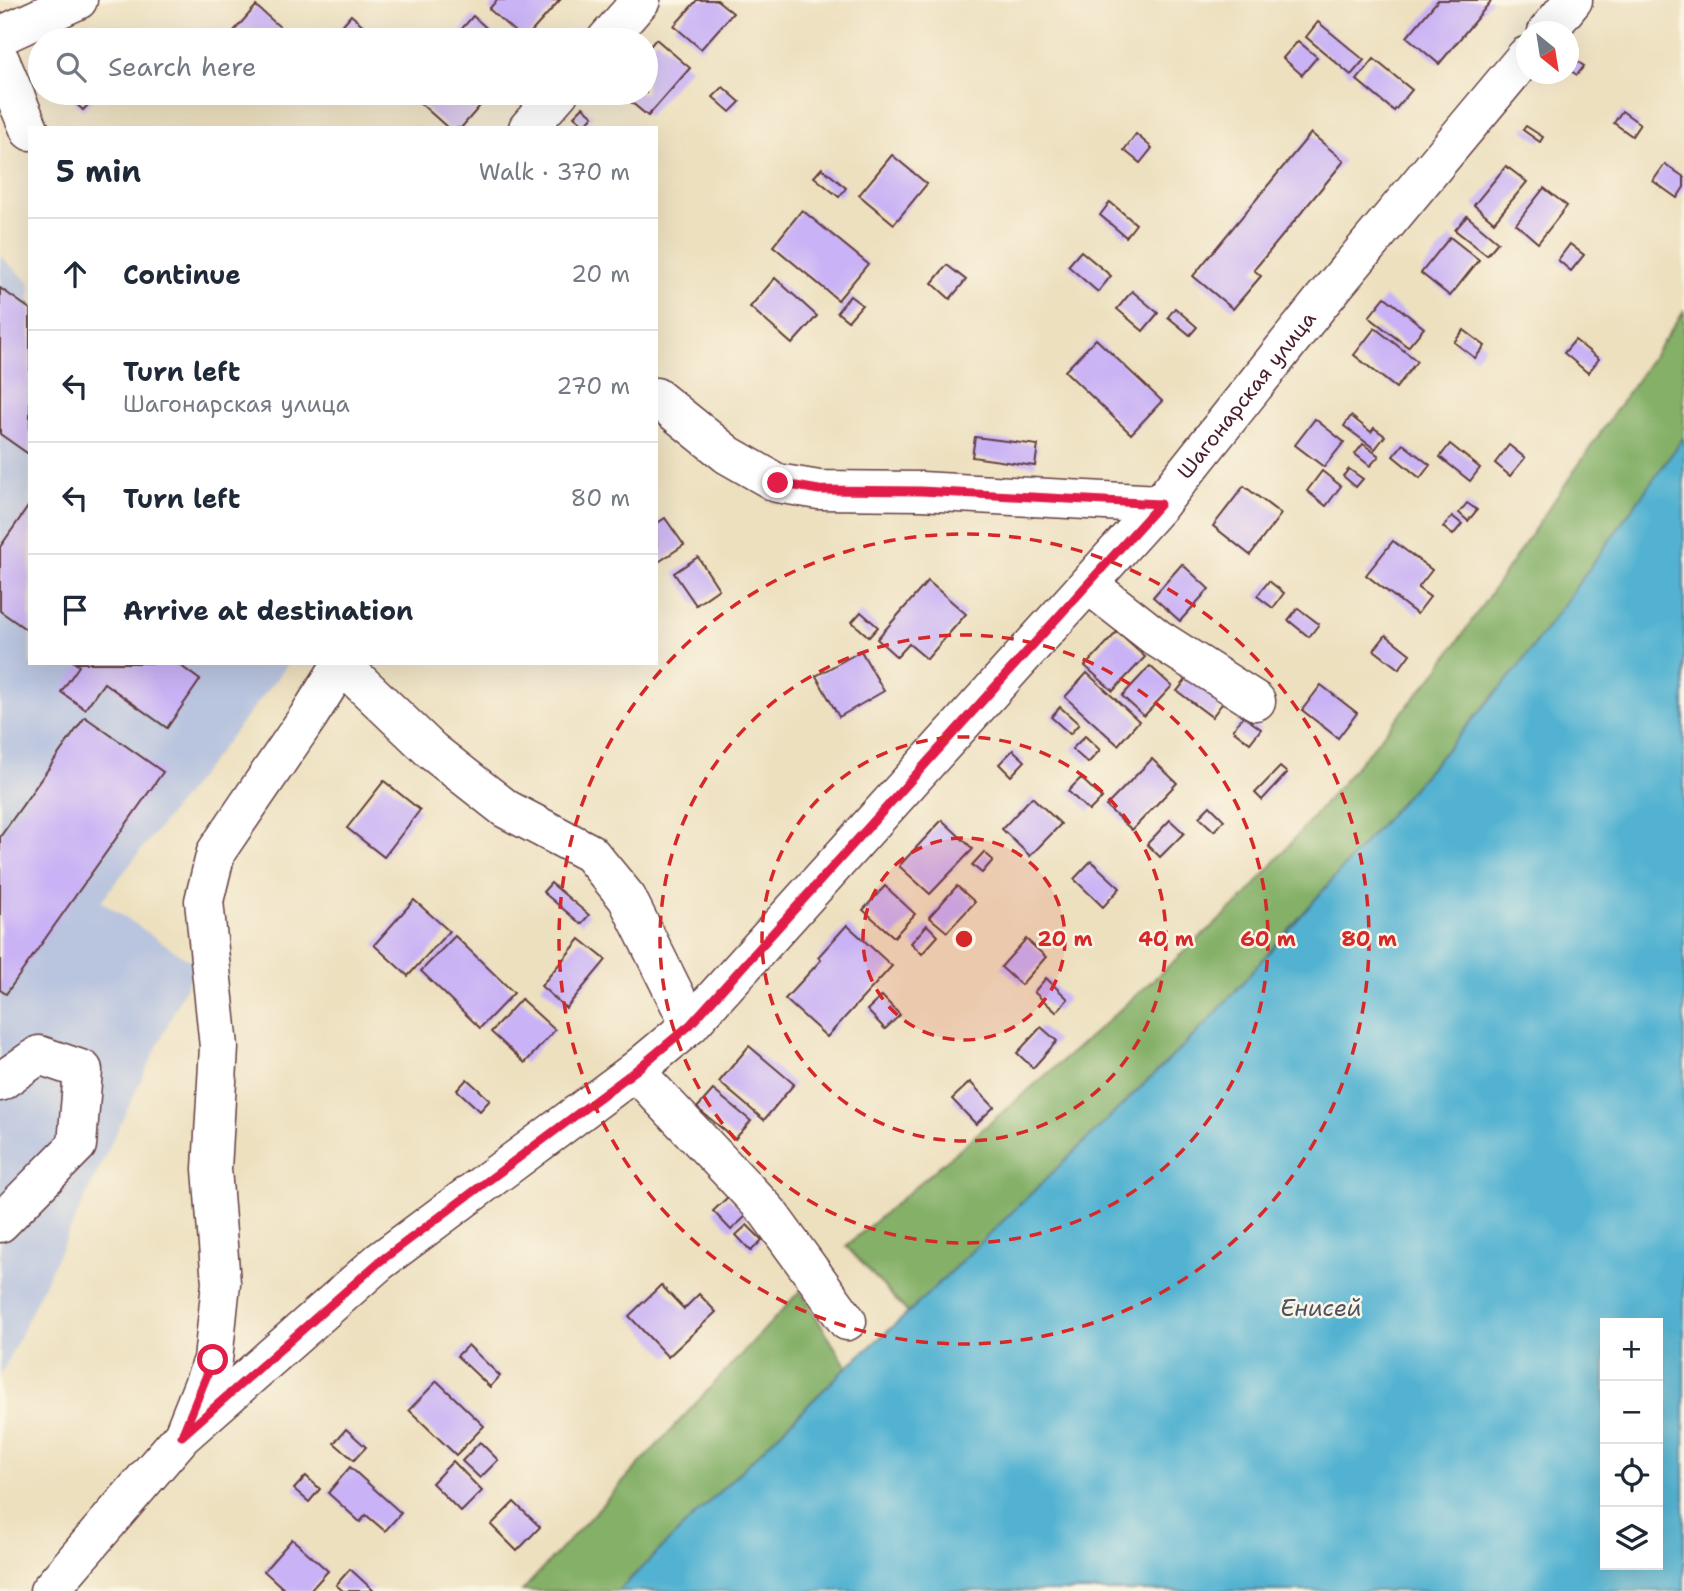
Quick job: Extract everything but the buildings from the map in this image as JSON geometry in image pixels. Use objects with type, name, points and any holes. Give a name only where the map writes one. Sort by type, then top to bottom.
[{"type":"street","points":[[0,36],[78,0]]},
{"type":"street","points":[[616,28],[641,0]]},
{"type":"street","points":[[1555,21],[1573,0]]},
{"type":"street","points":[[0,60],[28,126]]},
{"type":"street","name":"Шагонарская улица","points":[[48,1591],[182,1436],[379,1262],[635,1071],[690,1025],[1160,504],[1321,302],[1516,69]]},
{"type":"street","points":[[530,126],[548,105]]},
{"type":"street","points":[[658,399],[728,455],[778,483],[819,490],[921,491],[1160,504]]},
{"type":"street","points":[[1088,584],[1157,638],[1256,701]]},
{"type":"street","points":[[182,1436],[213,1360],[221,1283],[212,1169],[219,1047],[204,901],[216,852],[341,665]]},
{"type":"street","points":[[343,665],[432,751],[506,809],[590,853],[627,898],[690,1025]]},
{"type":"street","points":[[0,1082],[39,1055],[83,1070],[77,1145],[0,1223]]},
{"type":"street","points":[[635,1071],[767,1211],[847,1321]]},
{"type":"shaded area","points":[[0,256],[28,281],[28,665],[287,665],[101,901],[196,965],[0,1377]]},
{"type":"green space","points":[[1684,311],[1684,437],[1517,669],[1208,1022],[908,1313],[846,1246],[1075,1050],[1244,898],[1438,670]]},
{"type":"green space","points":[[800,1291],[847,1367],[618,1591],[522,1591]]},
{"type":"water","name":"Енисей","points":[[1684,437],[1684,1591],[618,1591],[847,1367],[908,1313],[1208,1022],[1517,669]]},
{"type":"route","points":[[213,1360],[182,1436],[379,1262],[635,1071],[690,1025],[1160,504],[921,491],[819,490],[778,483]]}]
